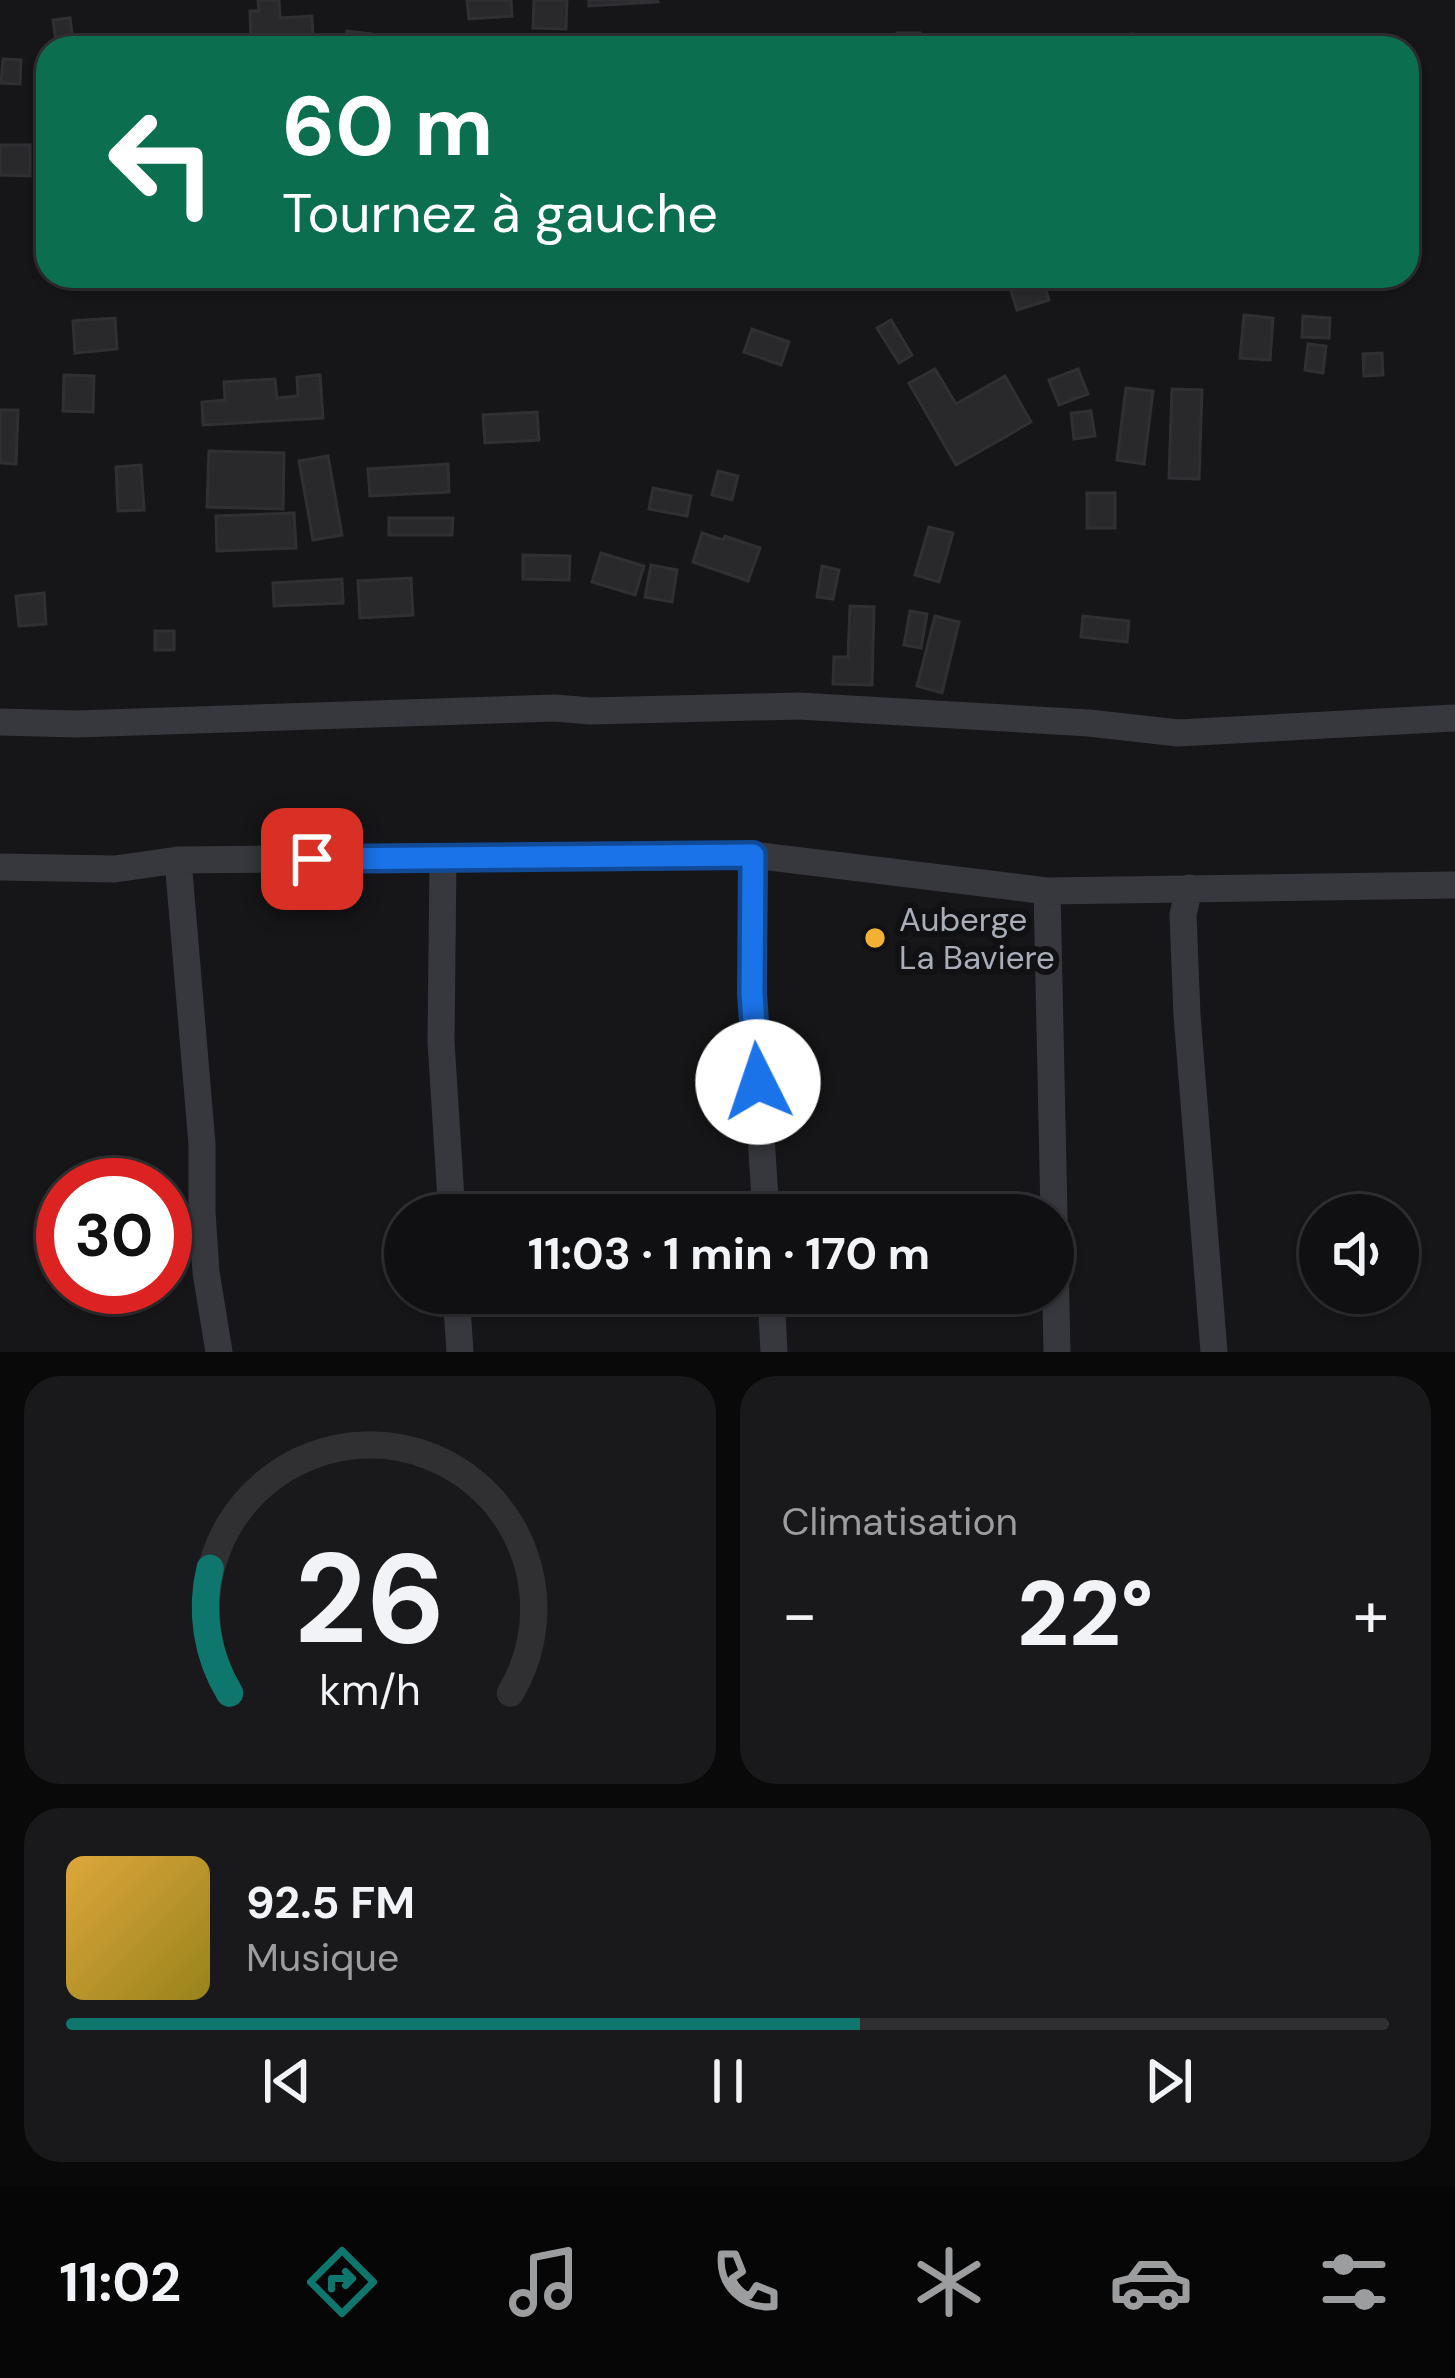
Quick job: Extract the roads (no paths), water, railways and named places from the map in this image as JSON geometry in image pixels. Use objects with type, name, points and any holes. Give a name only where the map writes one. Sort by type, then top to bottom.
[{"type":"street","points":[[0,722],[799,706],[1089,723],[1178,733],[1455,718]]},
{"type":"street","points":[[753,855],[752,993],[765,1194]]},
{"type":"street","points":[[0,867],[115,868],[178,860],[753,855],[1046,891],[1455,885]]},
{"type":"street","points":[[443,858],[441,1042],[451,1194]]},
{"type":"street","points":[[178,860],[202,1144],[206,1272],[219,1352]]},
{"type":"street","points":[[1189,888],[1184,915],[1187,1015],[1214,1352]]},
{"type":"street","points":[[1046,891],[1057,1352]]},
{"type":"street","points":[[457,1314],[460,1352]]},
{"type":"street","points":[[772,1314],[774,1352]]},
{"type":"place","name":"Auberge La Baviere","points":[[875,938]]}]
